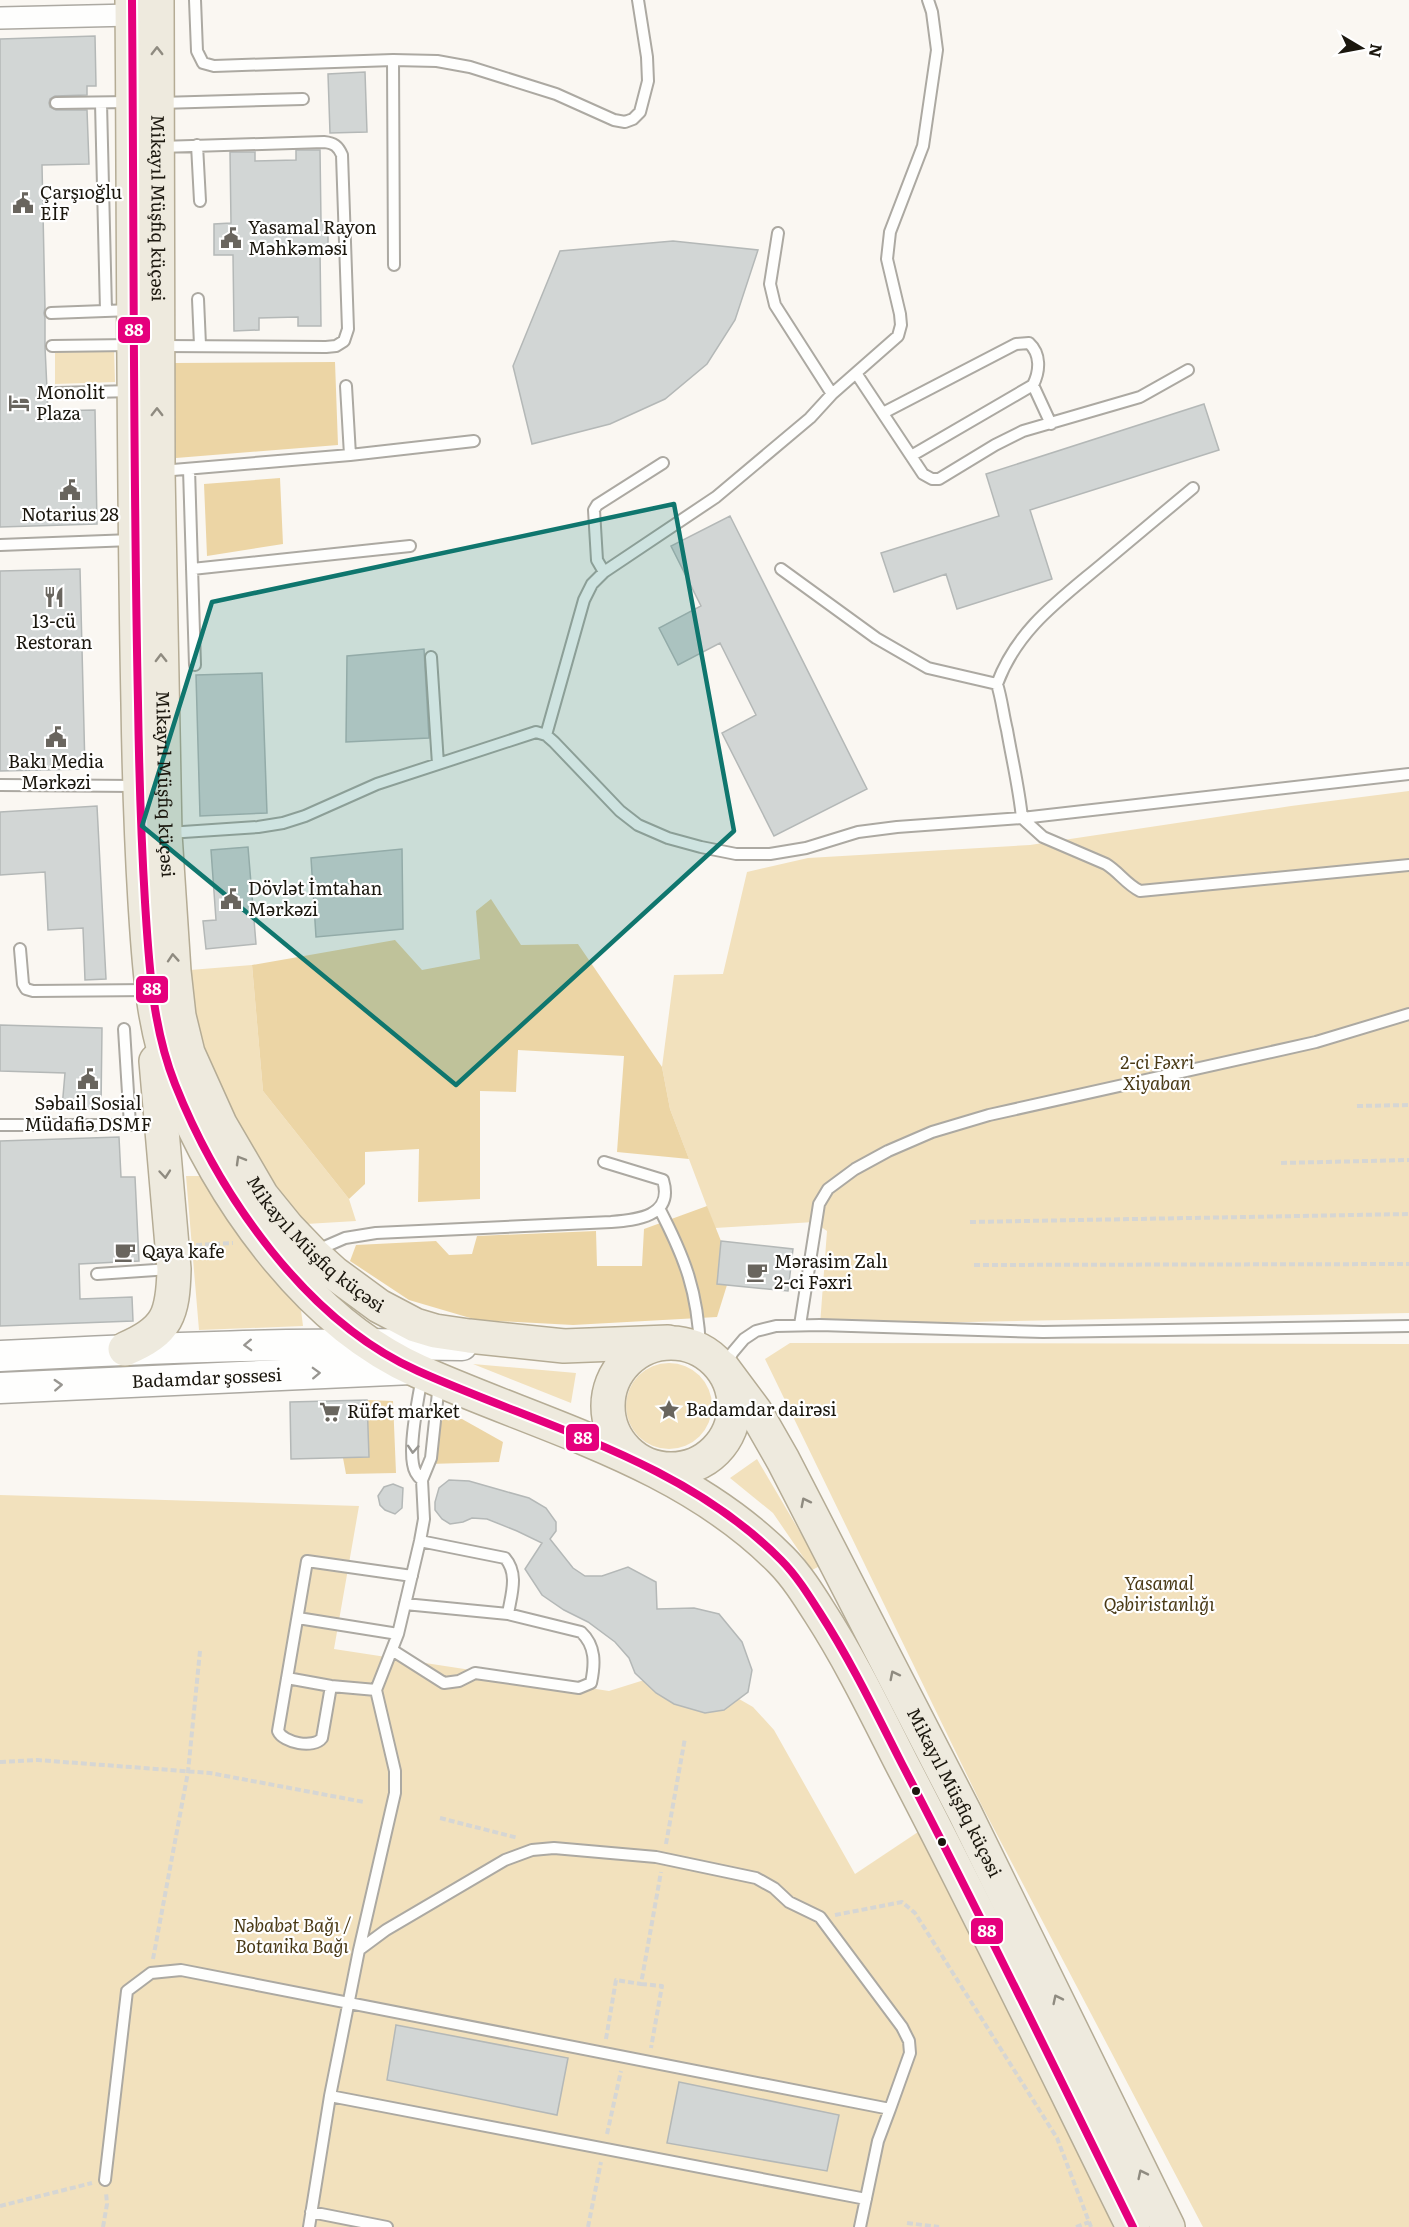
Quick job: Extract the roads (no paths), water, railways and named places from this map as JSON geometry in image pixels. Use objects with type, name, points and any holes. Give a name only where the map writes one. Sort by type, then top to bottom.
[{"type":"main road","name":"Mikayıl Müşfiq küçəsi","points":[[140,5],[145,102],[120,310],[145,345],[173,470],[165,834],[174,971],[179,1016],[188,1053],[239,1160],[262,1197],[312,1253],[334,1273],[379,1306],[415,1325],[469,1336],[564,1346],[668,1341]]},
{"type":"main road","name":"Mikayıl Müşfiq küçəsi","points":[[145,102],[157,147],[145,345],[134,391],[140,786],[151,990],[165,1057],[173,1080],[218,1173],[264,1242],[287,1269],[341,1322],[370,1343],[425,1374],[644,1464],[703,1498],[768,1547],[789,1568],[838,1641],[924,1806],[1133,2227]]},
{"type":"main road","points":[[125,1349],[149,1338],[165,1322],[183,1258],[145,1125],[151,990]]},
{"type":"main road","points":[[668,1341],[689,1344],[712,1358],[732,1386],[735,1408],[731,1428],[720,1446],[705,1460],[685,1468],[664,1469],[644,1464],[627,1451],[614,1434],[608,1414],[609,1393],[616,1373],[630,1357],[648,1346],[668,1341]]},
{"type":"main road","name":"Badamdar şossesi","points":[[0,1356],[125,1349],[370,1343],[564,1346]]},
{"type":"main road","name":"Mikayıl Müşfiq küçəsi","points":[[712,1358],[755,1411],[789,1471],[965,1813],[1168,2227]]},
{"type":"main road","name":"Badamdar şossesi","points":[[0,1388],[425,1374]]},
{"type":"street","points":[[0,18],[140,5]]},
{"type":"lane","points":[[195,0],[197,51],[203,63],[214,66],[393,60],[437,61],[470,68],[556,94],[614,120],[625,122],[633,119],[640,112],[648,81],[638,0]]},
{"type":"lane","points":[[546,735],[584,600],[592,584],[604,572],[716,497],[810,418],[832,394],[898,336],[901,325],[887,259],[890,232],[923,146],[937,50],[932,12],[928,0]]},
{"type":"lane","points":[[393,60],[394,265]]},
{"type":"lane","points":[[56,103],[303,99]]},
{"type":"lane","points":[[51,313],[120,310],[101,103]]},
{"type":"lane","points":[[52,346],[326,347],[336,346],[344,341],[348,329],[342,155],[338,147],[324,142],[157,147]]},
{"type":"lane","points":[[198,145],[200,201]]},
{"type":"lane","points":[[778,233],[770,284],[775,305],[832,394]]},
{"type":"lane","points":[[198,299],[200,345]]},
{"type":"lane","points":[[882,413],[1022,342],[1029,343],[1037,353],[1038,370],[1033,385],[911,456]]},
{"type":"lane","points":[[856,373],[923,474],[932,479],[939,479],[1023,431],[1140,397],[1188,370]]},
{"type":"lane","points":[[1033,385],[1051,424]]},
{"type":"lane","points":[[346,386],[350,455]]},
{"type":"lane","points":[[56,393],[134,391]]},
{"type":"lane","points":[[195,665],[192,569],[173,470],[350,455],[474,441]]},
{"type":"lane","points":[[604,572],[597,560],[594,510],[597,505],[663,463]]},
{"type":"lane","points":[[1193,488],[1040,616],[1018,643],[1004,667],[997,684],[1003,702],[1022,818],[1043,837],[1116,870],[1130,886],[1140,891],[1409,865]]},
{"type":"lane","points":[[0,545],[135,540]]},
{"type":"lane","points":[[192,569],[410,546]]},
{"type":"lane","points":[[781,569],[876,638],[928,668],[997,684]]},
{"type":"lane","points":[[431,657],[438,764]]},
{"type":"lane","points":[[165,834],[282,823],[305,816],[377,784],[536,732],[546,735],[620,811],[638,825],[668,838],[736,854],[770,854],[806,848],[858,832],[888,828],[1022,818],[1409,774]]},
{"type":"lane","points":[[0,785],[140,786]]},
{"type":"lane","points":[[21,949],[23,984],[26,989],[33,991],[151,990]]},
{"type":"lane","points":[[800,1325],[819,1204],[828,1189],[855,1169],[888,1151],[932,1132],[989,1115],[1316,1042],[1409,1014]]},
{"type":"lane","points":[[0,1125],[145,1125],[124,1029]]},
{"type":"lane","points":[[312,1253],[345,1238],[376,1233],[635,1220],[650,1215],[659,1208],[665,1188],[663,1180],[604,1162]]},
{"type":"lane","points":[[659,1208],[680,1248],[689,1275],[699,1322],[712,1358],[733,1352],[744,1339],[756,1331],[776,1326],[1043,1332],[1409,1326]]},
{"type":"lane","points":[[97,1274],[183,1258]]},
{"type":"lane","points":[[422,1480],[412,1462],[415,1420],[425,1374]]},
{"type":"lane","points":[[309,2227],[330,2097],[359,1950],[395,1793],[395,1771],[376,1690],[398,1634],[424,1519],[422,1480],[430,1458],[425,1374]]},
{"type":"lane","points":[[420,1541],[505,1558],[511,1564],[513,1583],[508,1614]]},
{"type":"lane","points":[[331,1686],[322,1738],[319,1742],[314,1744],[286,1740],[278,1731],[307,1561],[412,1576]]},
{"type":"lane","points":[[392,1650],[444,1683],[459,1681],[475,1673],[579,1688],[591,1683],[594,1659],[592,1648],[581,1632],[508,1614],[405,1604]]},
{"type":"lane","points":[[298,1618],[398,1634]]},
{"type":"lane","points":[[287,1678],[331,1686],[376,1690]]},
{"type":"lane","points":[[359,1950],[386,1930],[505,1860],[532,1850],[554,1848],[664,1858],[756,1878],[774,1888],[789,1902],[820,1917],[902,2027],[909,2041],[909,2053],[878,2141],[860,2227]]},
{"type":"lane","points":[[105,2180],[127,1991],[150,1973],[181,1970],[890,2109]]},
{"type":"lane","points":[[330,2097],[866,2199]]},
{"type":"lane","points":[[311,2212],[387,2227]]},
{"type":"place","name":"Çarşıoğlu EİF","points":[[23,203]]},
{"type":"place","name":"Yasamal Rayon Məhkəməsi","points":[[231,238]]},
{"type":"place","name":"Monolit Plaza","points":[[19,403]]},
{"type":"place","name":"Notarius 28","points":[[70,490]]},
{"type":"place","name":"13-cü Restoran","points":[[54,597]]},
{"type":"place","name":"Bakı Media Mərkəzi","points":[[56,737]]},
{"type":"place","name":"Dövlət İmtahan Mərkəzi","points":[[231,899]]},
{"type":"place","name":"Səbail Sosial Müdafiə DSMF","points":[[88,1079]]},
{"type":"place","name":"Qaya kafe","points":[[125,1252]]},
{"type":"place","name":"Mərasim Zalı 2-ci Fəxri","points":[[757,1272]]},
{"type":"place","name":"Badamdar dairəsi","points":[[669,1410]]},
{"type":"place","name":"Rüfət market","points":[[330,1412]]},
{"type":"park label","name":"2-ci Fəxri Xiyaban","points":[[1157,1073]]},
{"type":"park label","name":"Yasamal Qəbiristanlığı","points":[[1159,1594]]},
{"type":"park label","name":"Nəbabət Bağı / Botanika Bağı","points":[[292,1936]]}]
